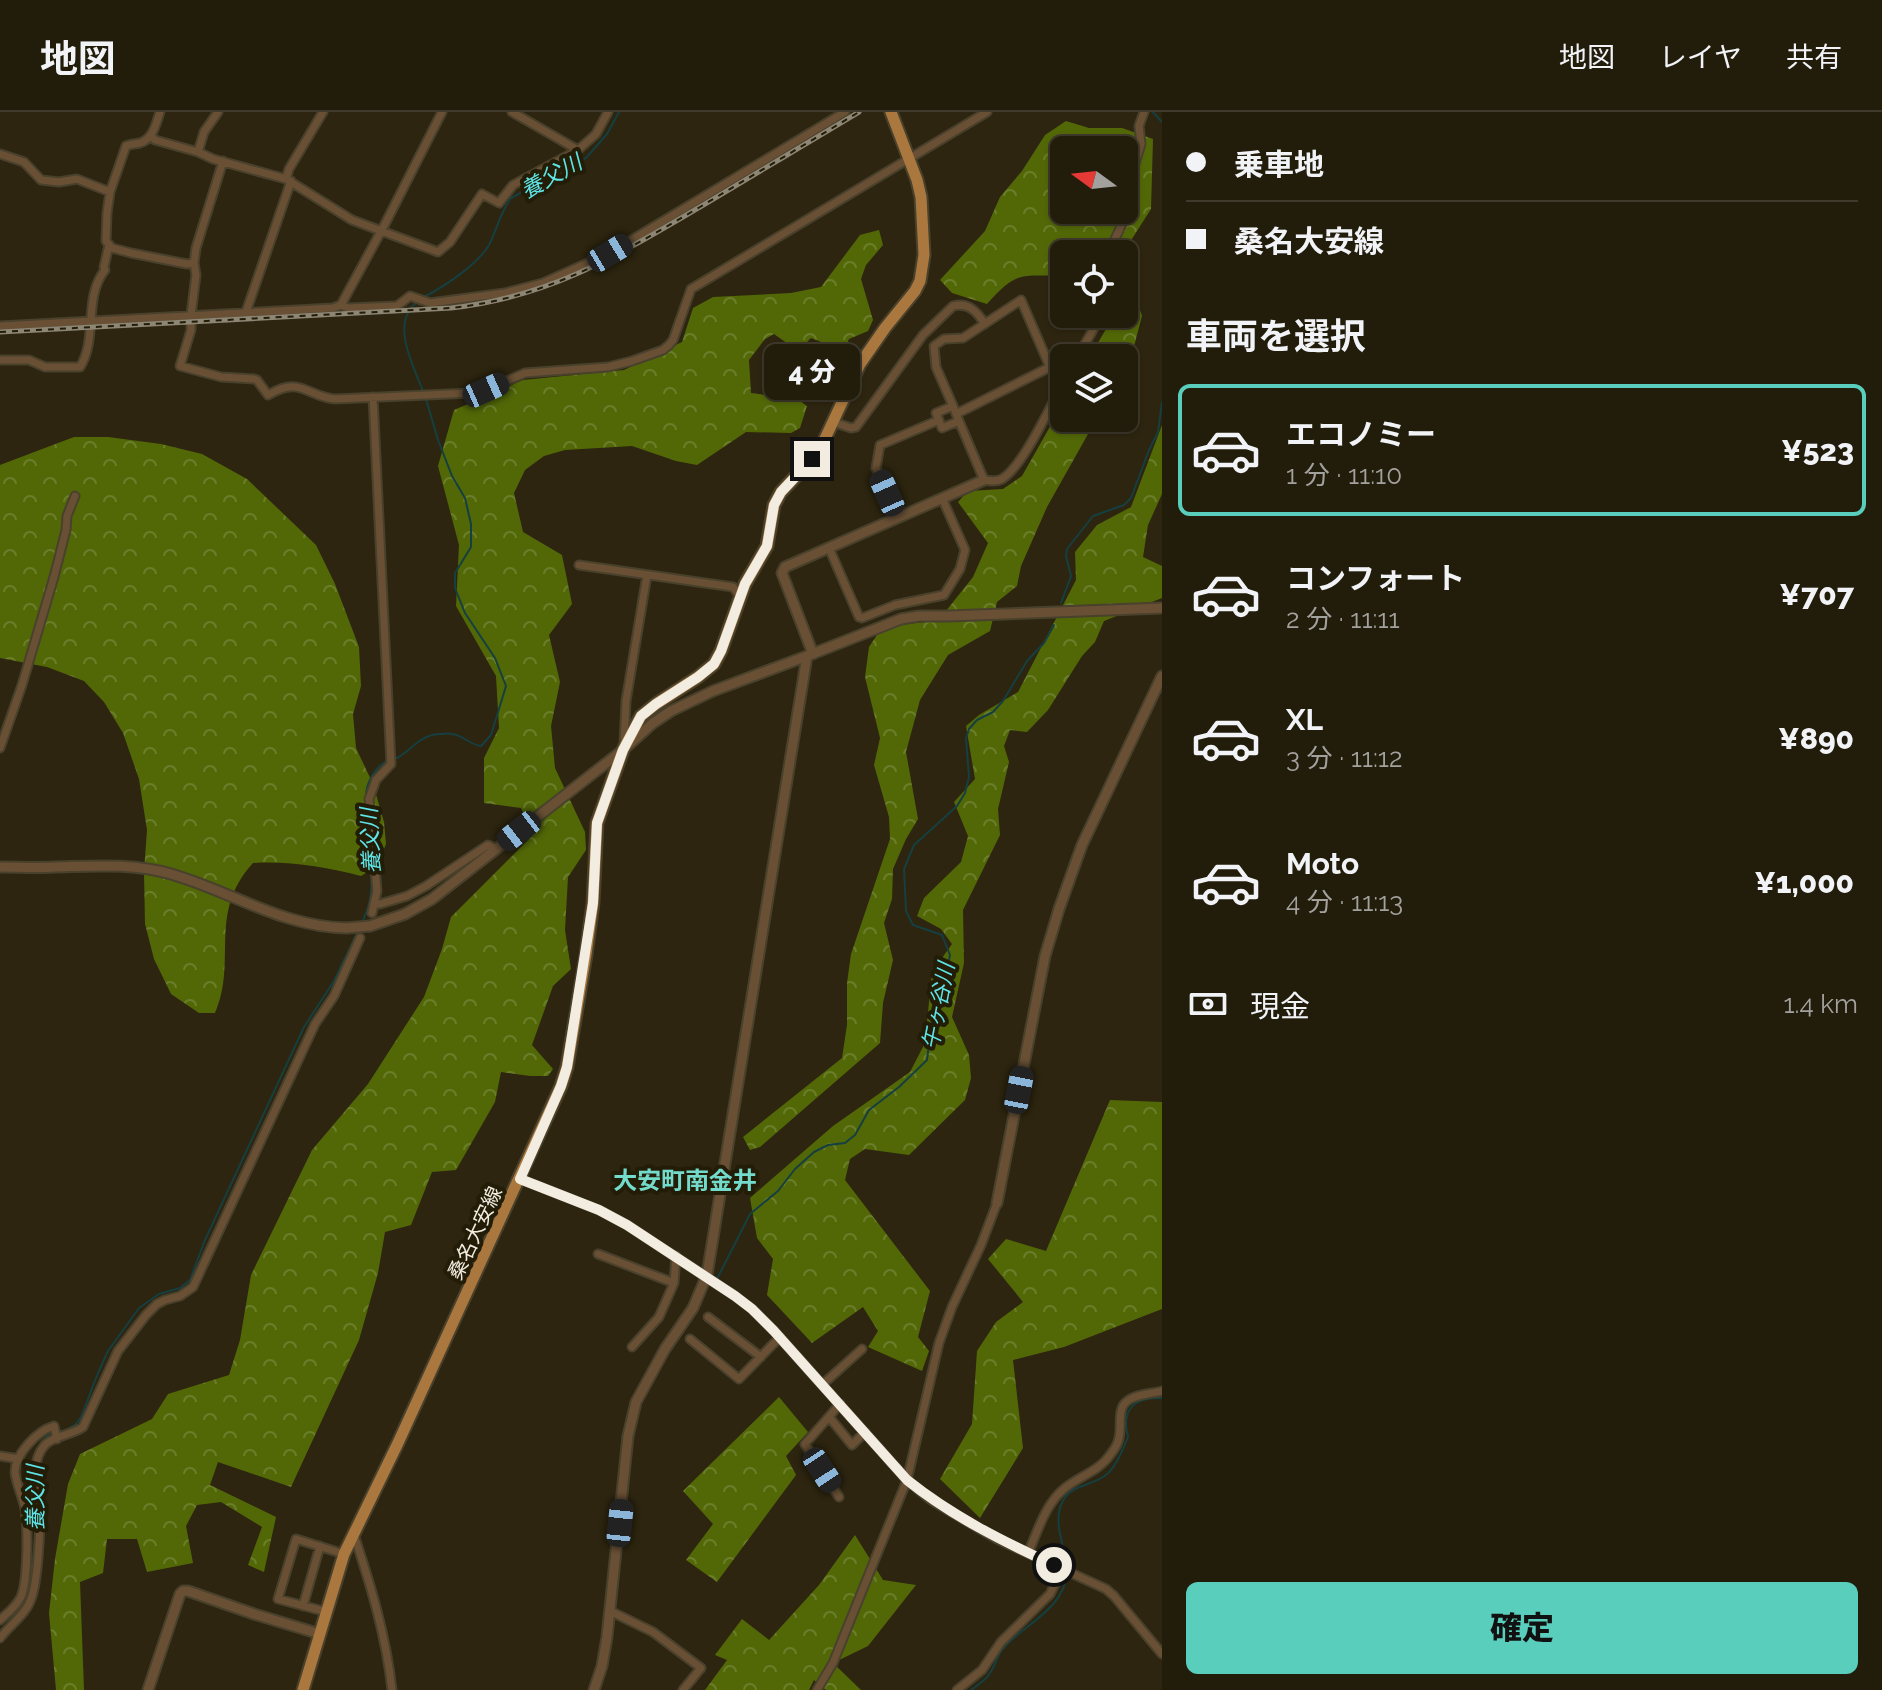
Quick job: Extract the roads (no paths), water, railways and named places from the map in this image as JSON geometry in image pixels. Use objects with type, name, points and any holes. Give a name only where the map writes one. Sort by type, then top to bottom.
[{"type":"main road","name":"桑名大安線","points":[[303,1690],[344,1554],[561,1086],[567,1067],[593,903],[597,823],[623,750],[641,716],[714,664],[740,596],[767,546],[774,505],[781,492],[822,445],[860,364],[920,281],[924,255],[921,197],[891,112]]},
{"type":"street","points":[[160,112],[151,136],[126,146],[110,192],[106,241],[112,248],[131,253],[194,263]]},
{"type":"street","points":[[198,152],[204,132],[218,112]]},
{"type":"street","points":[[246,312],[289,169],[323,112]]},
{"type":"street","points":[[0,326],[333,308],[341,305],[442,112]]},
{"type":"street","points":[[512,112],[578,150]]},
{"type":"street","points":[[151,136],[155,140],[288,180],[352,220],[438,252],[450,242],[482,194],[499,203],[513,185],[578,150],[596,134],[608,112]]},
{"type":"street","points":[[341,305],[348,308],[397,306],[410,296],[426,301],[455,300],[505,293],[543,283],[610,253],[845,112]]},
{"type":"street","points":[[223,161],[196,248],[191,330],[180,366],[221,377],[254,379],[268,395],[295,387],[327,398],[480,392],[525,373],[608,367],[663,350],[673,340],[691,289],[987,112]]},
{"type":"street","points":[[1115,240],[1129,209],[1134,167],[1141,144],[1139,126],[1144,112]]},
{"type":"street","points":[[0,154],[24,162],[41,180],[59,182],[77,179],[110,192]]},
{"type":"street","points":[[0,360],[29,360],[45,367],[80,367],[86,358],[93,300],[100,276],[105,270],[109,245]]},
{"type":"street","points":[[956,413],[936,413],[942,428],[956,413],[1050,367],[1021,300],[963,338],[944,339],[934,346],[936,367],[956,413],[984,480]]},
{"type":"street","points":[[833,422],[856,427],[923,335],[953,306],[959,304],[976,310],[985,324]]},
{"type":"street","points":[[372,913],[377,891],[369,799],[376,780],[391,764],[373,397]]},
{"type":"street","points":[[594,1690],[602,1666],[628,1436],[636,1402],[665,1349],[693,1308],[707,1275],[810,655],[782,573],[785,567],[984,480],[1000,480],[1018,465],[1050,407]]},
{"type":"street","points":[[899,517],[876,468],[880,445],[939,420]]},
{"type":"street","points":[[0,748],[54,577],[67,516],[75,496]]},
{"type":"street","points":[[829,548],[859,617],[895,605],[944,595],[960,569],[965,550],[942,498]]},
{"type":"street","points":[[579,565],[733,587],[740,596]]},
{"type":"street","points":[[623,750],[626,701],[647,575]]},
{"type":"street","points":[[0,867],[120,865],[143,868],[183,878],[299,922],[325,928],[356,928],[390,920],[422,905],[623,750],[653,723],[713,691],[901,619],[1162,608]]},
{"type":"street","points":[[817,1690],[833,1663],[907,1480],[939,1343],[997,1203],[1045,956],[1059,909],[1082,845],[1162,676]]},
{"type":"street","points":[[375,904],[414,892],[488,845],[494,851]]},
{"type":"street","points":[[0,1638],[25,1610],[34,1587],[40,1512],[35,1468],[37,1459],[46,1443],[83,1427],[118,1351],[146,1315],[157,1304],[180,1296],[193,1287],[315,1024],[334,996],[360,938]]},
{"type":"street","points":[[520,1179],[599,1210],[707,1275],[752,1309],[780,1337],[907,1480],[931,1500],[997,1539],[1106,1589],[1162,1654]]},
{"type":"street","points":[[598,1254],[674,1283]]},
{"type":"street","points":[[632,1347],[659,1317],[674,1283],[676,1256]]},
{"type":"street","points":[[708,1317],[761,1357]]},
{"type":"street","points":[[690,1339],[739,1379],[780,1337]]},
{"type":"street","points":[[823,1384],[862,1349]]},
{"type":"street","points":[[1028,1553],[1045,1513],[1058,1494],[1099,1467],[1112,1453],[1119,1441],[1122,1407],[1134,1397],[1162,1391]]},
{"type":"street","points":[[839,1497],[805,1444],[840,1404]]},
{"type":"street","points":[[830,1418],[852,1445],[865,1432]]},
{"type":"street","points":[[0,1620],[15,1607],[23,1590],[27,1528],[25,1506],[15,1472],[19,1459],[34,1437],[47,1428],[54,1427],[57,1438]]},
{"type":"street","points":[[0,1456],[19,1459]]},
{"type":"street","points":[[353,1533],[383,1630],[392,1690]]},
{"type":"street","points":[[327,1612],[278,1599],[296,1539],[344,1554]]},
{"type":"street","points":[[303,1606],[320,1546]]},
{"type":"street","points":[[957,1690],[982,1670],[1001,1642],[1050,1594],[1055,1584],[1057,1566]]},
{"type":"street","points":[[148,1690],[183,1591],[320,1634]]},
{"type":"street","points":[[610,1611],[653,1632],[701,1668],[683,1690]]},
{"type":"waterway","name":"養父川","points":[[424,297],[460,274],[484,253],[511,198],[586,158],[607,134],[619,112]]},
{"type":"waterway","name":"午ヶ谷川","points":[[1153,112],[1162,122]]},
{"type":"waterway","name":"養父川","points":[[419,301],[410,309],[404,332],[424,393]]},
{"type":"waterway","name":"養父川","points":[[395,759],[432,735],[456,735],[481,746],[491,735],[506,686],[495,658],[465,613],[455,588],[455,573],[471,547],[471,524],[465,498],[452,476],[426,399]]},
{"type":"waterway","name":"午ヶ谷川","points":[[1061,603],[1071,576],[1067,549],[1093,516],[1124,505],[1131,498],[1158,432],[1162,402]]},
{"type":"waterway","name":"午ヶ谷川","points":[[718,1277],[750,1214],[778,1191],[795,1169],[814,1152],[828,1145],[845,1143],[855,1135],[869,1110],[927,1060],[934,1004],[950,955],[942,935],[913,925],[906,911],[904,869],[914,845],[957,806],[965,793],[969,777],[966,738],[969,729],[1003,701],[1054,625]]},
{"type":"waterway","name":"養父川","points":[[366,800],[372,777],[389,760]]},
{"type":"waterway","name":"養父川","points":[[362,922],[371,895],[371,866]]},
{"type":"waterway","name":"養父川","points":[[34,1489],[32,1465],[42,1441],[49,1434],[63,1432],[76,1424],[108,1351],[139,1308],[159,1294],[180,1288],[190,1280],[205,1240],[304,1027],[334,981],[358,931]]},
{"type":"waterway","points":[[1066,1567],[1059,1526],[1062,1503],[1071,1491],[1099,1479],[1113,1467],[1128,1437],[1126,1419],[1132,1407],[1144,1400],[1162,1398]]},
{"type":"waterway","name":"養父川","points":[[35,1495],[36,1525]]},
{"type":"waterway","name":"養父川","points":[[0,1631],[22,1608],[29,1593],[36,1531]]},
{"type":"waterway","points":[[971,1690],[988,1676],[1010,1641],[1051,1607],[1059,1597],[1066,1574]]},
{"type":"railway","points":[[0,332],[451,308],[487,303],[552,284],[611,258],[859,112]]},
{"type":"district","name":"大安町南金井","points":[[685,1180]]}]
